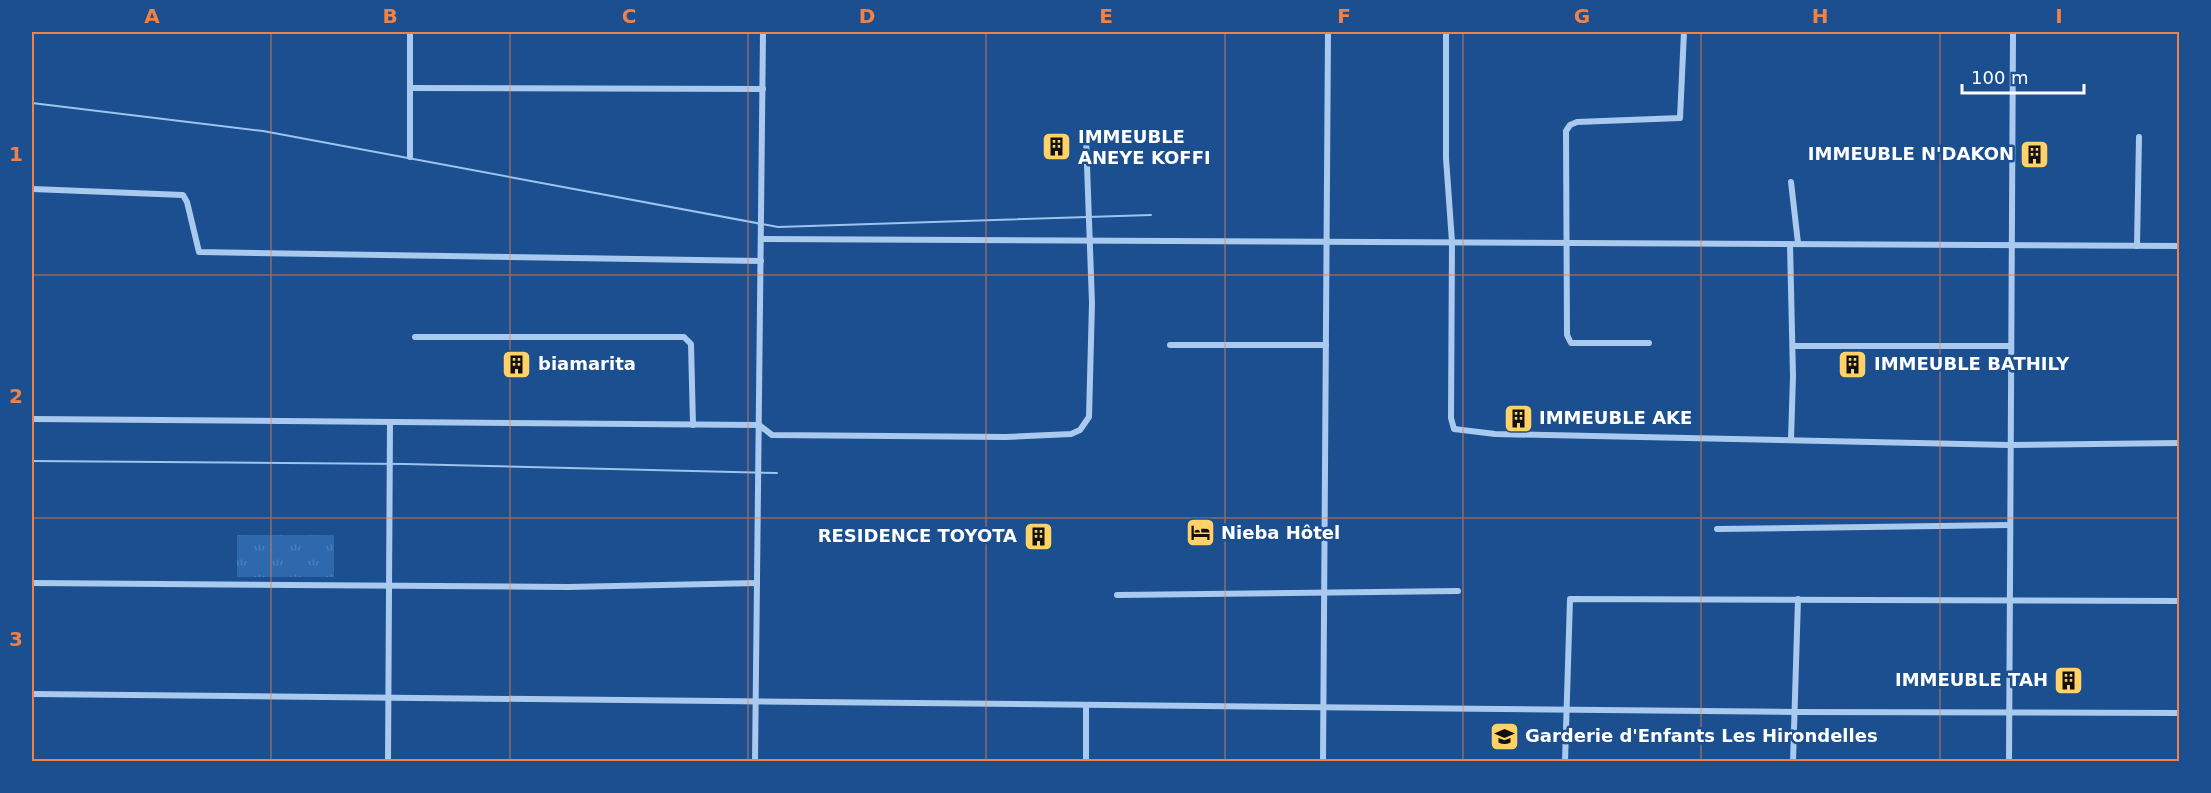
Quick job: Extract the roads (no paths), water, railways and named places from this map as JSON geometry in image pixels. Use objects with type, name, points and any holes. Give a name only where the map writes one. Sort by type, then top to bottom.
[{"type":"street","points":[[410,32],[410,157]]},
{"type":"street","points":[[755,762],[763,32]]},
{"type":"street","points":[[1323,762],[1322,595],[1328,32]]},
{"type":"street","points":[[1446,32],[1446,158],[1452,242],[1451,418],[1454,429],[1495,434],[2010,445],[2180,443]]},
{"type":"street","points":[[1649,344],[1572,343],[1569,340],[1565,241],[1566,131],[1570,124],[1577,122],[1680,118],[1684,32]]},
{"type":"street","points":[[2009,762],[2013,32]]},
{"type":"street","points":[[410,88],[763,89]]},
{"type":"street","points":[[2137,246],[2139,137]]},
{"type":"street","points":[[32,419],[759,425],[772,435],[1006,437],[1071,434],[1080,430],[1089,417],[1091,240],[1086,138]]},
{"type":"street","points":[[1791,182],[1798,243]]},
{"type":"street","points":[[32,189],[183,195],[187,202],[199,252],[760,261]]},
{"type":"street","points":[[761,239],[1565,241],[2180,246]]},
{"type":"street","points":[[1790,244],[1793,346],[1791,439]]},
{"type":"street","points":[[415,337],[684,337],[691,344],[693,425]]},
{"type":"street","points":[[1170,345],[1326,345]]},
{"type":"street","points":[[1793,346],[2010,346]]},
{"type":"street","points":[[388,762],[390,422]]},
{"type":"street","points":[[1717,529],[2010,525]]},
{"type":"street","points":[[32,583],[568,587],[757,583]]},
{"type":"street","points":[[1117,595],[1322,595],[1458,591]]},
{"type":"street","points":[[1564,762],[1570,599],[2180,601]]},
{"type":"street","points":[[1793,762],[1798,599]]},
{"type":"street","points":[[32,694],[1794,712],[2180,712]]},
{"type":"street","points":[[1086,706],[1086,762]]},
{"type":"waterway","points":[[32,103],[263,131],[778,227],[1151,215]]},
{"type":"waterway","points":[[32,461],[405,464],[777,473]]},
{"type":"place","name":"IMMEUBLE ANEYE KOFFI","points":[[1057,147]]},
{"type":"place","name":"IMMEUBLE N'DAKON","points":[[2035,154]]},
{"type":"place","name":"biamarita","points":[[517,364]]},
{"type":"place","name":"IMMEUBLE BATHILY","points":[[1853,364]]},
{"type":"place","name":"IMMEUBLE AKE","points":[[1518,418]]},
{"type":"place","name":"Nieba Hôtel","points":[[1200,533]]},
{"type":"place","name":"RESIDENCE TOYOTA","points":[[1038,536]]},
{"type":"place","name":"IMMEUBLE TAH","points":[[2069,680]]},
{"type":"place","name":"Garderie d'Enfants Les Hirondelles","points":[[1504,736]]}]
